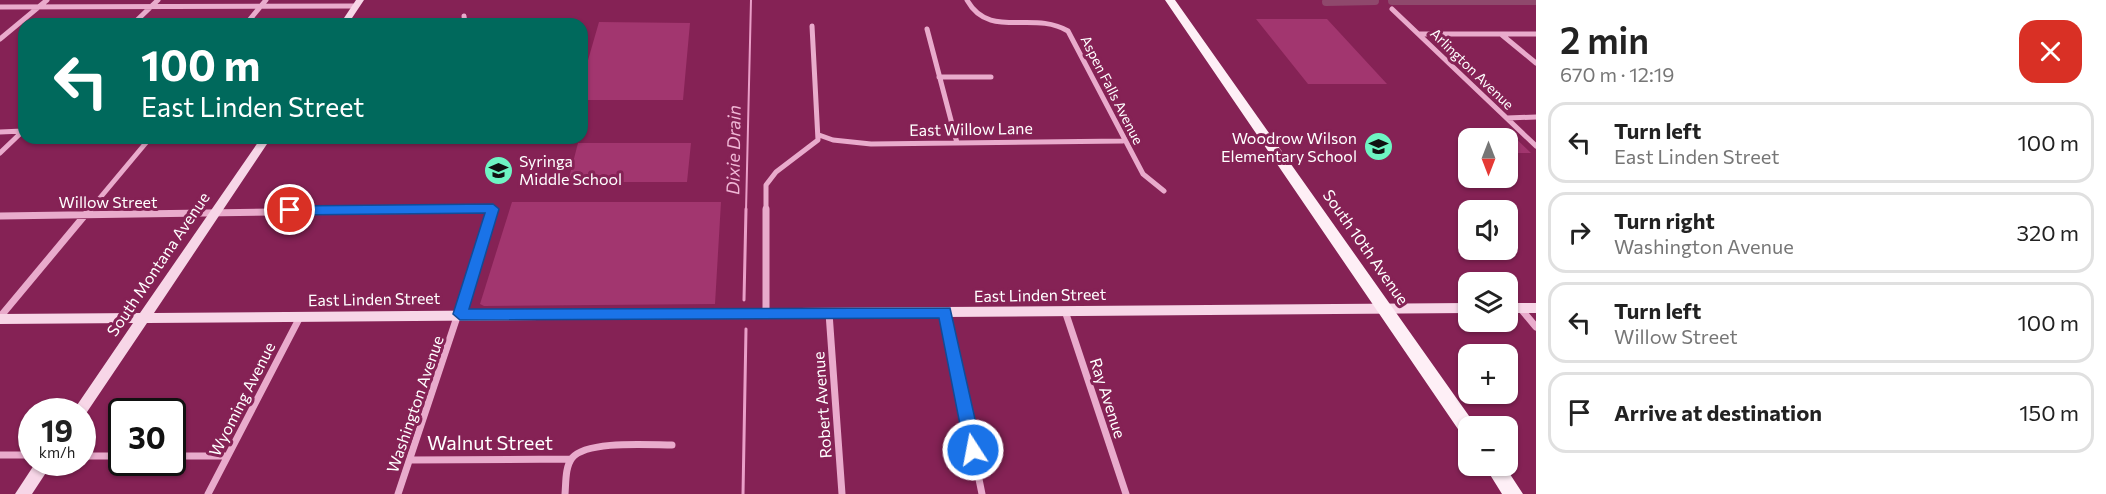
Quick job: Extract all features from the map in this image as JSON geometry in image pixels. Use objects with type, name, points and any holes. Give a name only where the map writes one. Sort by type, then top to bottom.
[{"type":"main road","name":"South 10th Avenue","points":[[1170,0],[1459,416]]},
{"type":"main road","points":[[348,18],[358,3]]},
{"type":"main road","name":"South Montana Avenue","points":[[89,398],[262,144]]},
{"type":"main road","name":"East Linden Street","points":[[0,318],[1458,308]]},
{"type":"main road","points":[[1518,308],[1536,308]]},
{"type":"main road","points":[[23,494],[35,476]]},
{"type":"main road","points":[[1501,476],[1513,494]]},
{"type":"street","points":[[26,18],[47,0]]},
{"type":"street","points":[[139,18],[158,0]]},
{"type":"street","points":[[251,18],[266,0]]},
{"type":"street","name":"Aspen Falls Avenue","points":[[967,0],[971,12],[983,20],[1061,24],[1068,31],[1123,141],[1143,174],[1164,191]]},
{"type":"street","points":[[0,7],[260,6],[358,3]]},
{"type":"street","name":"Arlington Avenue","points":[[1392,9],[1536,146]]},
{"type":"street","points":[[0,39],[18,24]]},
{"type":"street","points":[[766,313],[766,185],[776,172],[818,140],[819,135],[812,26]]},
{"type":"street","points":[[927,30],[957,143]]},
{"type":"street","points":[[1419,34],[1536,34]]},
{"type":"street","points":[[1502,34],[1536,63]]},
{"type":"street","points":[[939,77],[991,77]]},
{"type":"street","points":[[1506,118],[1536,117]]},
{"type":"street","points":[[0,132],[18,131]]},
{"type":"street","name":"East Willow Lane","points":[[819,135],[833,141],[871,144],[1123,141]]},
{"type":"street","points":[[0,153],[18,136]]},
{"type":"street","points":[[0,318],[145,144]]},
{"type":"street","name":"Willow Street","points":[[0,216],[467,209]]},
{"type":"street","name":"Washington Avenue","points":[[398,494],[460,314],[493,209],[467,209]]},
{"type":"street","name":"Ray Avenue","points":[[1065,311],[1126,494]]},
{"type":"street","points":[[1518,311],[1536,327]]},
{"type":"street","points":[[945,312],[982,494]]},
{"type":"street","name":"Robert Avenue","points":[[829,313],[842,494]]},
{"type":"street","name":"Wyoming Avenue","points":[[208,494],[300,317]]},
{"type":"street","name":"Walnut Street","points":[[410,460],[573,457],[589,448],[672,445]]},
{"type":"street","points":[[0,455],[18,455]]},
{"type":"street","points":[[186,456],[227,456]]},
{"type":"street","points":[[565,494],[573,457]]},
{"type":"shaded area","points":[[1256,19],[1327,19],[1387,84],[1308,84]]},
{"type":"shaded area","points":[[599,22],[690,23],[683,100],[588,100],[588,60]]},
{"type":"shaded area","points":[[1518,141],[1531,153],[1518,153]]},
{"type":"shaded area","points":[[691,143],[687,182],[568,182],[578,144]]},
{"type":"shaded area","points":[[512,202],[721,202],[715,304],[484,306],[480,304]]},
{"type":"waterway","name":"Dixie Drain","points":[[746,211],[751,0]]},
{"type":"waterway","points":[[1326,2],[1375,1]]},
{"type":"waterway","points":[[1392,1],[1536,1]]},
{"type":"waterway","name":"Dixie Drain","points":[[744,300],[746,209]]},
{"type":"waterway","name":"Dixie Drain","points":[[743,494],[746,329]]},
{"type":"place","name":"Woodrow Wilson Elementary School","points":[[1378,147]]},
{"type":"place","name":"Syringa Middle School","points":[[498,170]]},
{"type":"route","points":[[290,210],[493,209],[460,314],[945,312],[973,450]]}]
